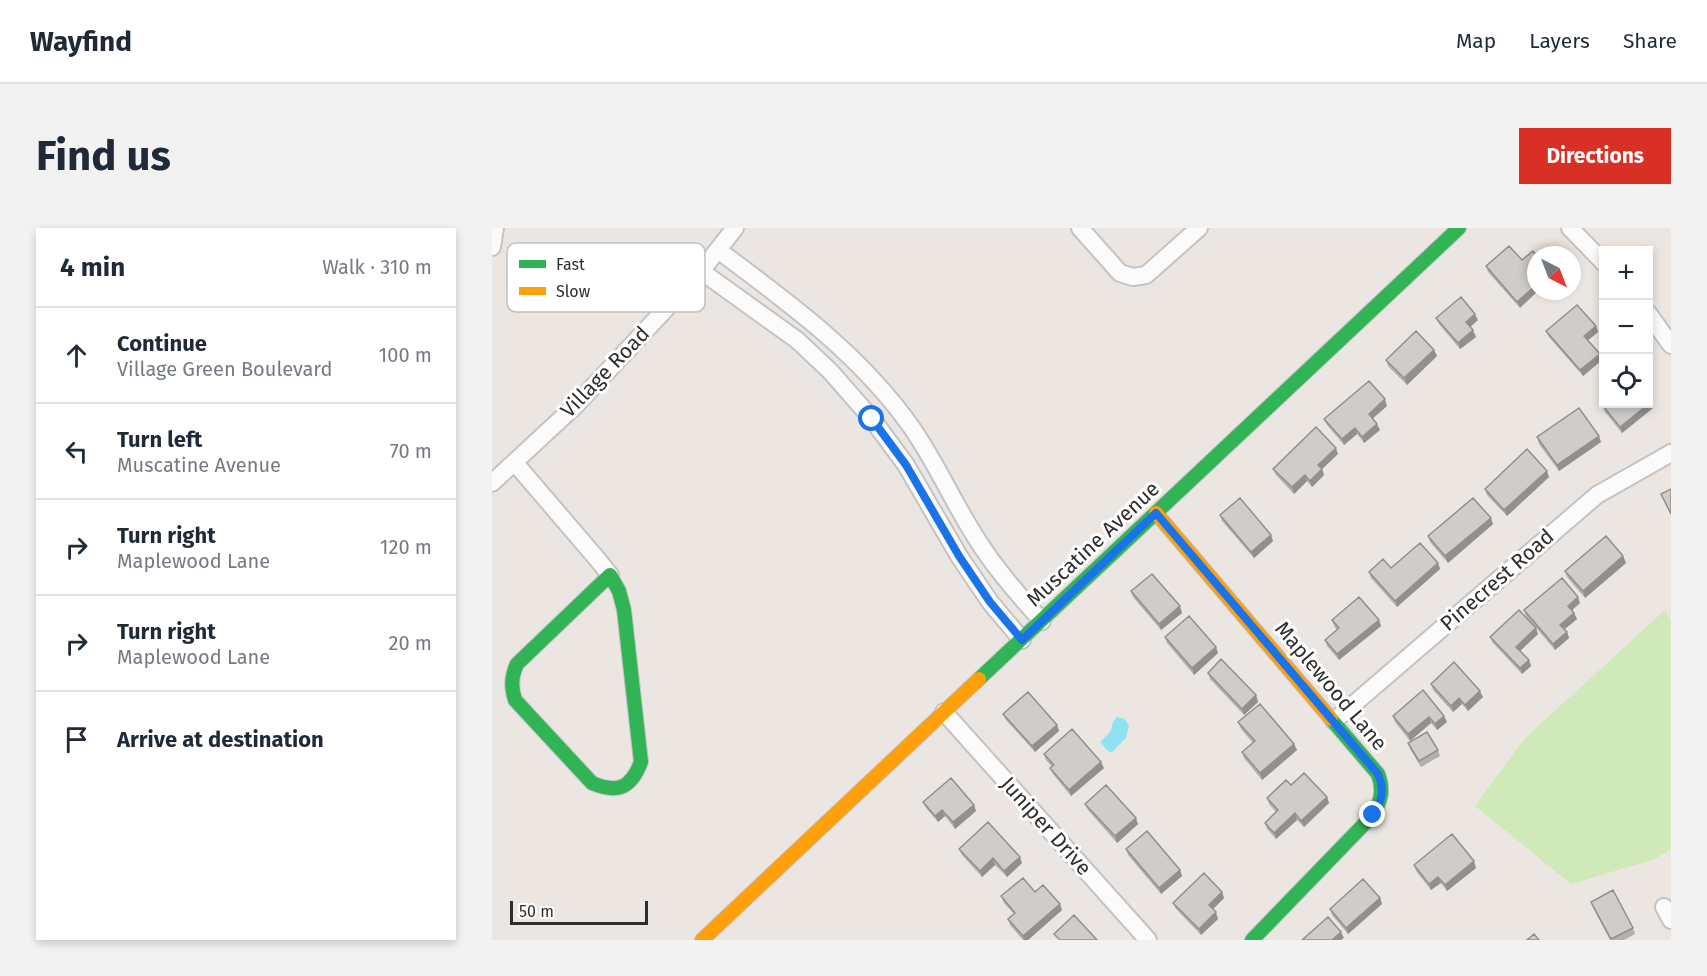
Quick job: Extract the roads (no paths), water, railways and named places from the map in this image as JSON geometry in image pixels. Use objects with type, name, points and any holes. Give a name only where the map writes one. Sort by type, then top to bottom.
[{"type":"street","points":[[492,247],[495,228]]},
{"type":"street","name":"Village Road","points":[[705,266],[735,228]]},
{"type":"street","points":[[1080,228],[1120,273],[1133,277],[1146,275],[1199,228]]},
{"type":"street","name":"Muscatine Avenue","points":[[702,940],[1459,228]]},
{"type":"street","points":[[1570,228],[1599,258]]},
{"type":"street","points":[[718,250],[805,315],[840,346],[877,385],[911,426],[936,464],[984,549],[1042,621]]},
{"type":"street","points":[[705,274],[797,340],[830,371],[858,403],[906,465],[965,566],[990,602],[1022,640]]},
{"type":"street","name":"Village Road","points":[[492,483],[576,405],[663,312]]},
{"type":"street","points":[[1653,320],[1671,345]]},
{"type":"street","name":"Pinecrest Road","points":[[1334,721],[1597,495],[1671,453]]},
{"type":"street","points":[[514,463],[598,560],[610,575],[619,591],[624,610],[641,762],[631,782],[614,789],[603,788],[592,783],[515,700],[511,688],[511,676],[517,664],[610,575]]},
{"type":"street","name":"Maplewood Lane","points":[[1156,513],[1334,721],[1378,774],[1382,783],[1379,805],[1363,826],[1252,940]]},
{"type":"street","name":"Juniper Drive","points":[[944,712],[1148,940]]},
{"type":"water","points":[[1117,717],[1125,719],[1129,726],[1126,738],[1112,752],[1109,752],[1100,742],[1111,731]]}]
